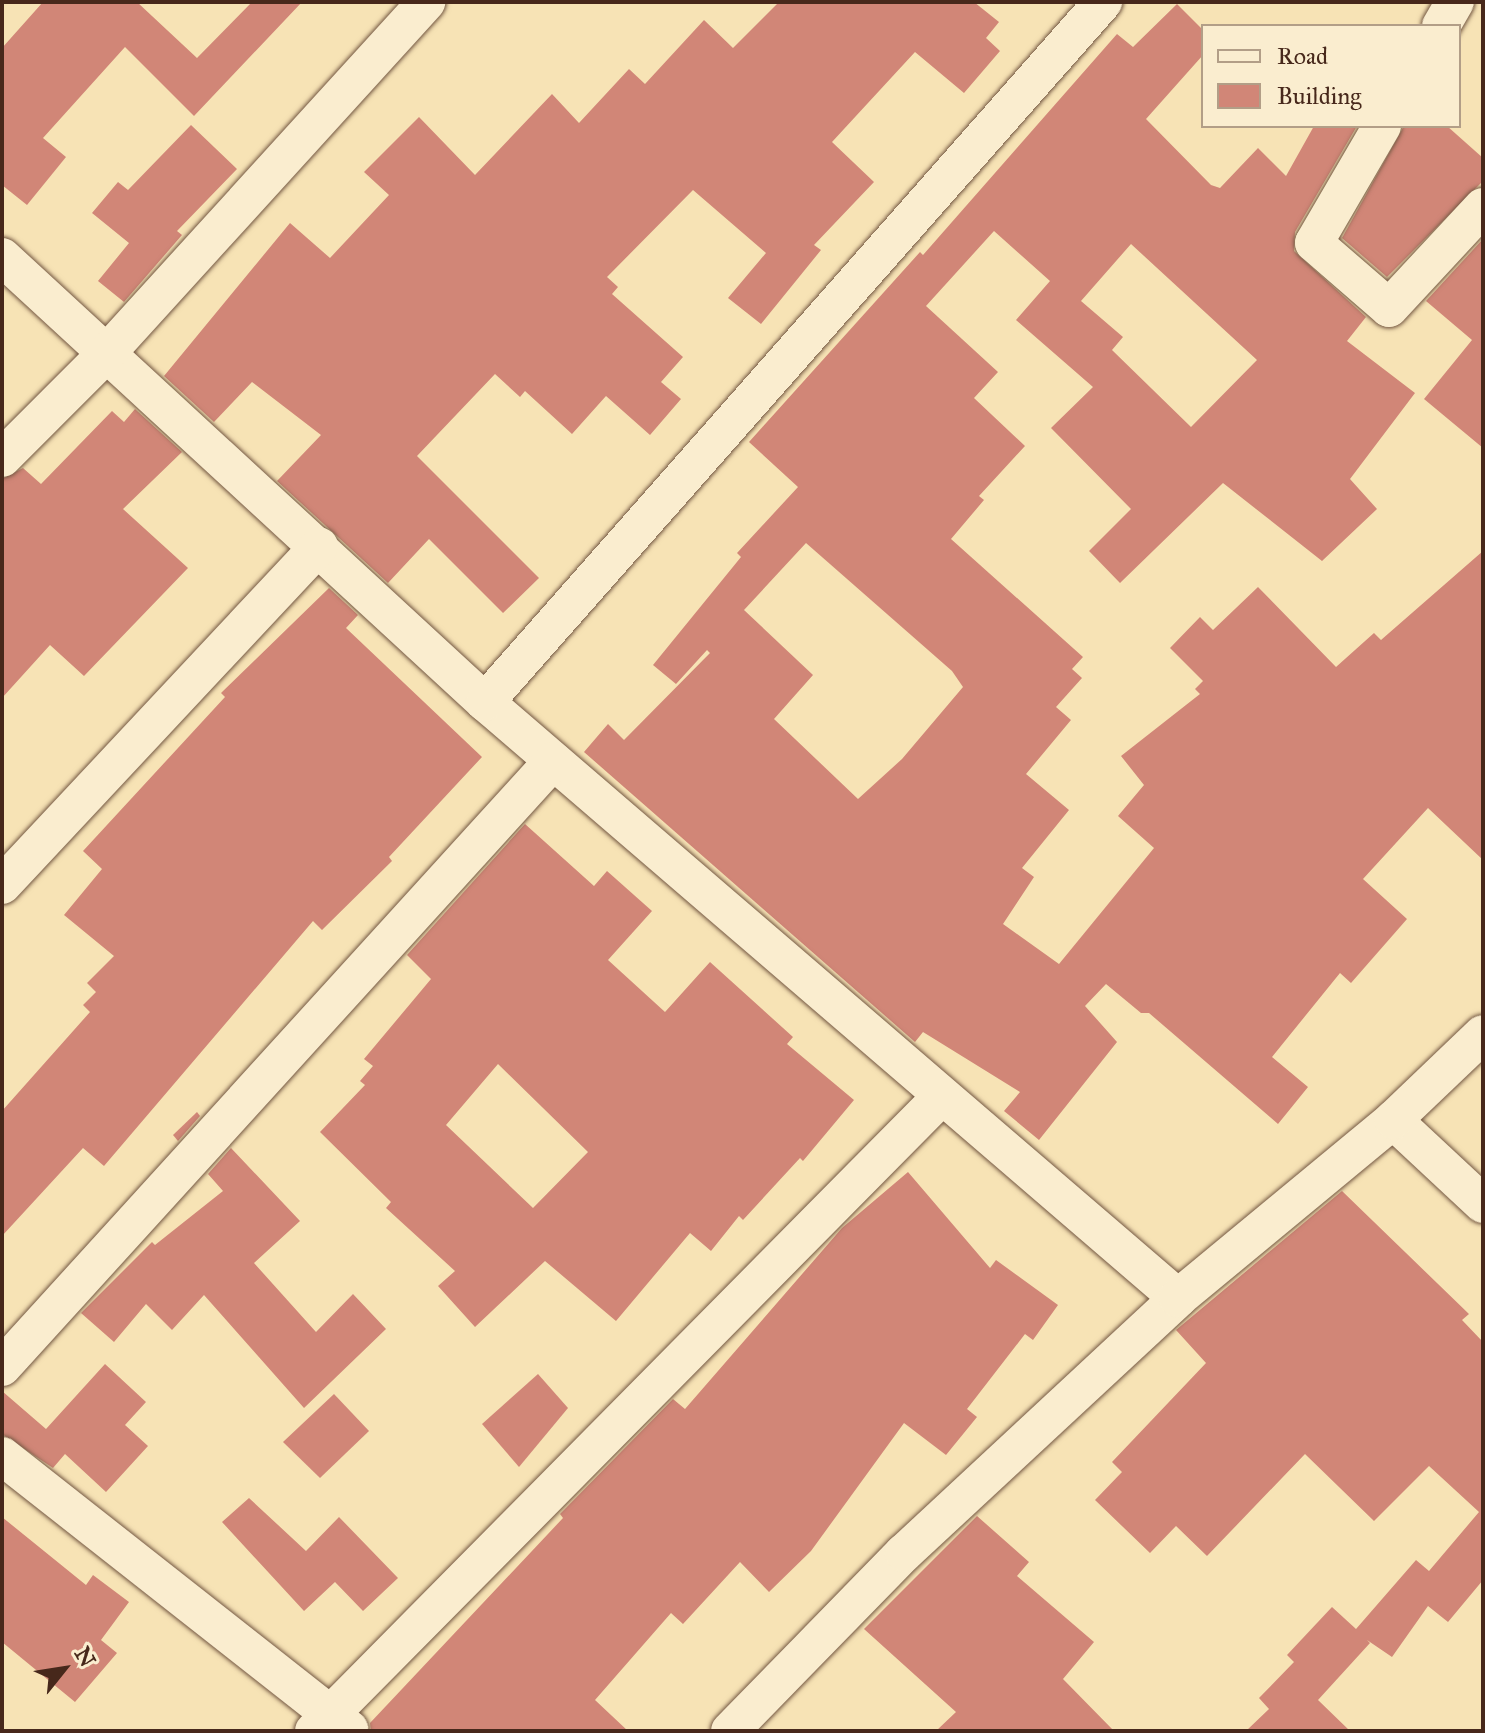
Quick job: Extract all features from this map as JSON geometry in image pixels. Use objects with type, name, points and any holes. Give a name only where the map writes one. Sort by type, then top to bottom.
[{"type":"street","points":[[2,458],[106,354],[426,2]]},
{"type":"street","points":[[485,702],[1103,2]]},
{"type":"street","points":[[1442,24],[1455,2]]},
{"type":"street","points":[[1381,128],[1314,243],[1389,308],[1483,207]]},
{"type":"street","points":[[2,257],[485,702],[1178,1298]]},
{"type":"street","points":[[2,885],[319,546]]},
{"type":"street","points":[[2,1367],[553,761]]},
{"type":"street","points":[[730,1731],[904,1553],[1178,1298],[1393,1120],[1483,1034]]},
{"type":"street","points":[[2,1456],[332,1725],[941,1097]]},
{"type":"street","points":[[1393,1120],[1483,1204]]},
{"type":"building","points":[[43,2],[137,2],[197,58],[252,2],[302,2],[194,116],[125,47],[43,138],[66,157],[27,205],[2,185],[2,48]]},
{"type":"building","points":[[779,2],[974,2],[999,22],[986,38],[1000,51],[964,93],[915,52],[832,142],[874,182],[814,245],[821,250],[761,324],[728,298],[766,253],[693,190],[607,277],[618,287],[612,294],[683,357],[661,382],[681,399],[650,435],[606,396],[572,434],[525,391],[520,397],[495,374],[417,456],[539,578],[503,613],[429,539],[388,583],[277,481],[321,435],[252,382],[214,422],[164,376],[290,223],[330,258],[389,195],[364,172],[419,117],[475,175],[552,94],[579,123],[629,69],[645,84],[704,20],[733,48]]},
{"type":"building","points":[[1177,4],[1201,28],[1201,57],[1146,119],[1211,185],[1220,188],[1258,148],[1286,176],[1313,128],[1356,128],[1295,232],[1294,251],[1366,317],[1347,341],[1415,393],[1350,479],[1377,509],[1322,561],[1223,483],[1120,583],[1089,551],[1131,509],[1051,428],[1093,387],[1016,320],[1050,281],[994,231],[926,306],[998,372],[974,398],[1025,446],[979,496],[984,500],[951,539],[1083,657],[1072,669],[1082,678],[1056,707],[1071,720],[1026,774],[1069,810],[1022,868],[1034,877],[1003,924],[1059,964],[1154,848],[1118,816],[1144,785],[1121,756],[1200,694],[1195,689],[1203,681],[1170,648],[1200,617],[1213,630],[1258,587],[1336,667],[1374,633],[1381,640],[1483,551],[1483,860],[1428,808],[1363,879],[1407,919],[1351,983],[1340,973],[1272,1057],[1308,1087],[1278,1124],[1149,1013],[1141,1013],[1106,984],[1085,1006],[1117,1042],[1039,1140],[1004,1111],[1020,1092],[923,1032],[915,1042],[584,752],[608,724],[624,740],[710,653],[707,650],[676,684],[653,665],[741,557],[737,553],[798,487],[749,442],[920,252],[923,255],[1117,34],[1133,47]],"holes":[[[1131,244],[1257,360],[1191,427],[1112,350],[1123,337],[1081,301]],[[806,543],[952,671],[963,687],[902,759],[858,799],[774,719],[813,675],[744,610]]]},
{"type":"building","points":[[191,125],[237,169],[177,231],[182,235],[124,302],[98,281],[129,243],[92,213],[118,182],[128,190]]},
{"type":"building","points":[[1403,128],[1449,128],[1483,158],[1483,181],[1387,277],[1342,238]]},
{"type":"building","points":[[1483,239],[1483,448],[1424,399],[1472,340],[1426,301]]},
{"type":"building","points":[[135,409],[182,452],[123,509],[188,568],[84,676],[50,645],[2,698],[2,479],[23,468],[41,484],[112,411],[124,422]]},
{"type":"building","points":[[329,588],[358,615],[346,628],[482,757],[389,857],[392,861],[322,930],[313,921],[104,1166],[83,1148],[2,1236],[2,1111],[90,1012],[83,1005],[96,992],[87,983],[114,956],[64,915],[102,869],[83,851],[225,697],[221,693]]},
{"type":"building","points":[[525,824],[594,886],[607,871],[652,911],[608,960],[665,1012],[710,962],[793,1037],[787,1044],[854,1100],[803,1161],[800,1158],[743,1220],[739,1216],[711,1251],[690,1233],[616,1321],[545,1261],[475,1327],[438,1286],[455,1271],[386,1208],[391,1202],[320,1132],[365,1085],[360,1081],[373,1066],[364,1059],[431,979],[407,955]],"holes":[[[498,1064],[588,1152],[533,1208],[446,1125]]]},
{"type":"building","points":[[197,1112],[200,1116],[178,1141],[173,1135]]},
{"type":"building","points":[[231,1148],[300,1221],[254,1263],[316,1332],[353,1294],[386,1329],[304,1408],[204,1295],[172,1330],[146,1304],[114,1342],[81,1313],[152,1242],[155,1245],[223,1191],[208,1174]]},
{"type":"building","points":[[908,1172],[990,1268],[996,1260],[1058,1305],[1033,1340],[1025,1334],[967,1409],[977,1417],[946,1455],[904,1423],[811,1551],[769,1592],[740,1562],[683,1624],[671,1613],[595,1700],[628,1731],[371,1731],[370,1723],[563,1518],[560,1514],[673,1399],[685,1409],[842,1228]]},
{"type":"building","points":[[1342,1191],[1469,1314],[1462,1320],[1483,1342],[1483,1580],[1448,1622],[1428,1606],[1392,1657],[1367,1640],[1370,1643],[1318,1700],[1350,1731],[1246,1731],[1269,1709],[1259,1698],[1294,1662],[1287,1655],[1332,1607],[1356,1629],[1416,1560],[1429,1571],[1479,1512],[1429,1466],[1374,1521],[1305,1454],[1207,1556],[1176,1526],[1150,1553],[1095,1500],[1122,1472],[1112,1462],[1206,1363],[1176,1330]]},
{"type":"building","points":[[105,1364],[146,1402],[125,1425],[148,1446],[106,1492],[65,1454],[53,1468],[2,1434],[2,1391],[46,1429]]},
{"type":"building","points":[[538,1374],[568,1408],[519,1467],[482,1424]]},
{"type":"building","points":[[334,1394],[369,1431],[320,1478],[283,1442]]},
{"type":"building","points":[[249,1498],[306,1551],[339,1517],[398,1578],[363,1611],[335,1582],[304,1611],[222,1522]]},
{"type":"building","points":[[977,1516],[1029,1562],[1017,1576],[1094,1642],[1063,1679],[1114,1731],[936,1731],[956,1712],[864,1629]]},
{"type":"building","points":[[2,1517],[86,1585],[93,1575],[129,1602],[101,1640],[117,1653],[75,1702],[2,1642]]}]
